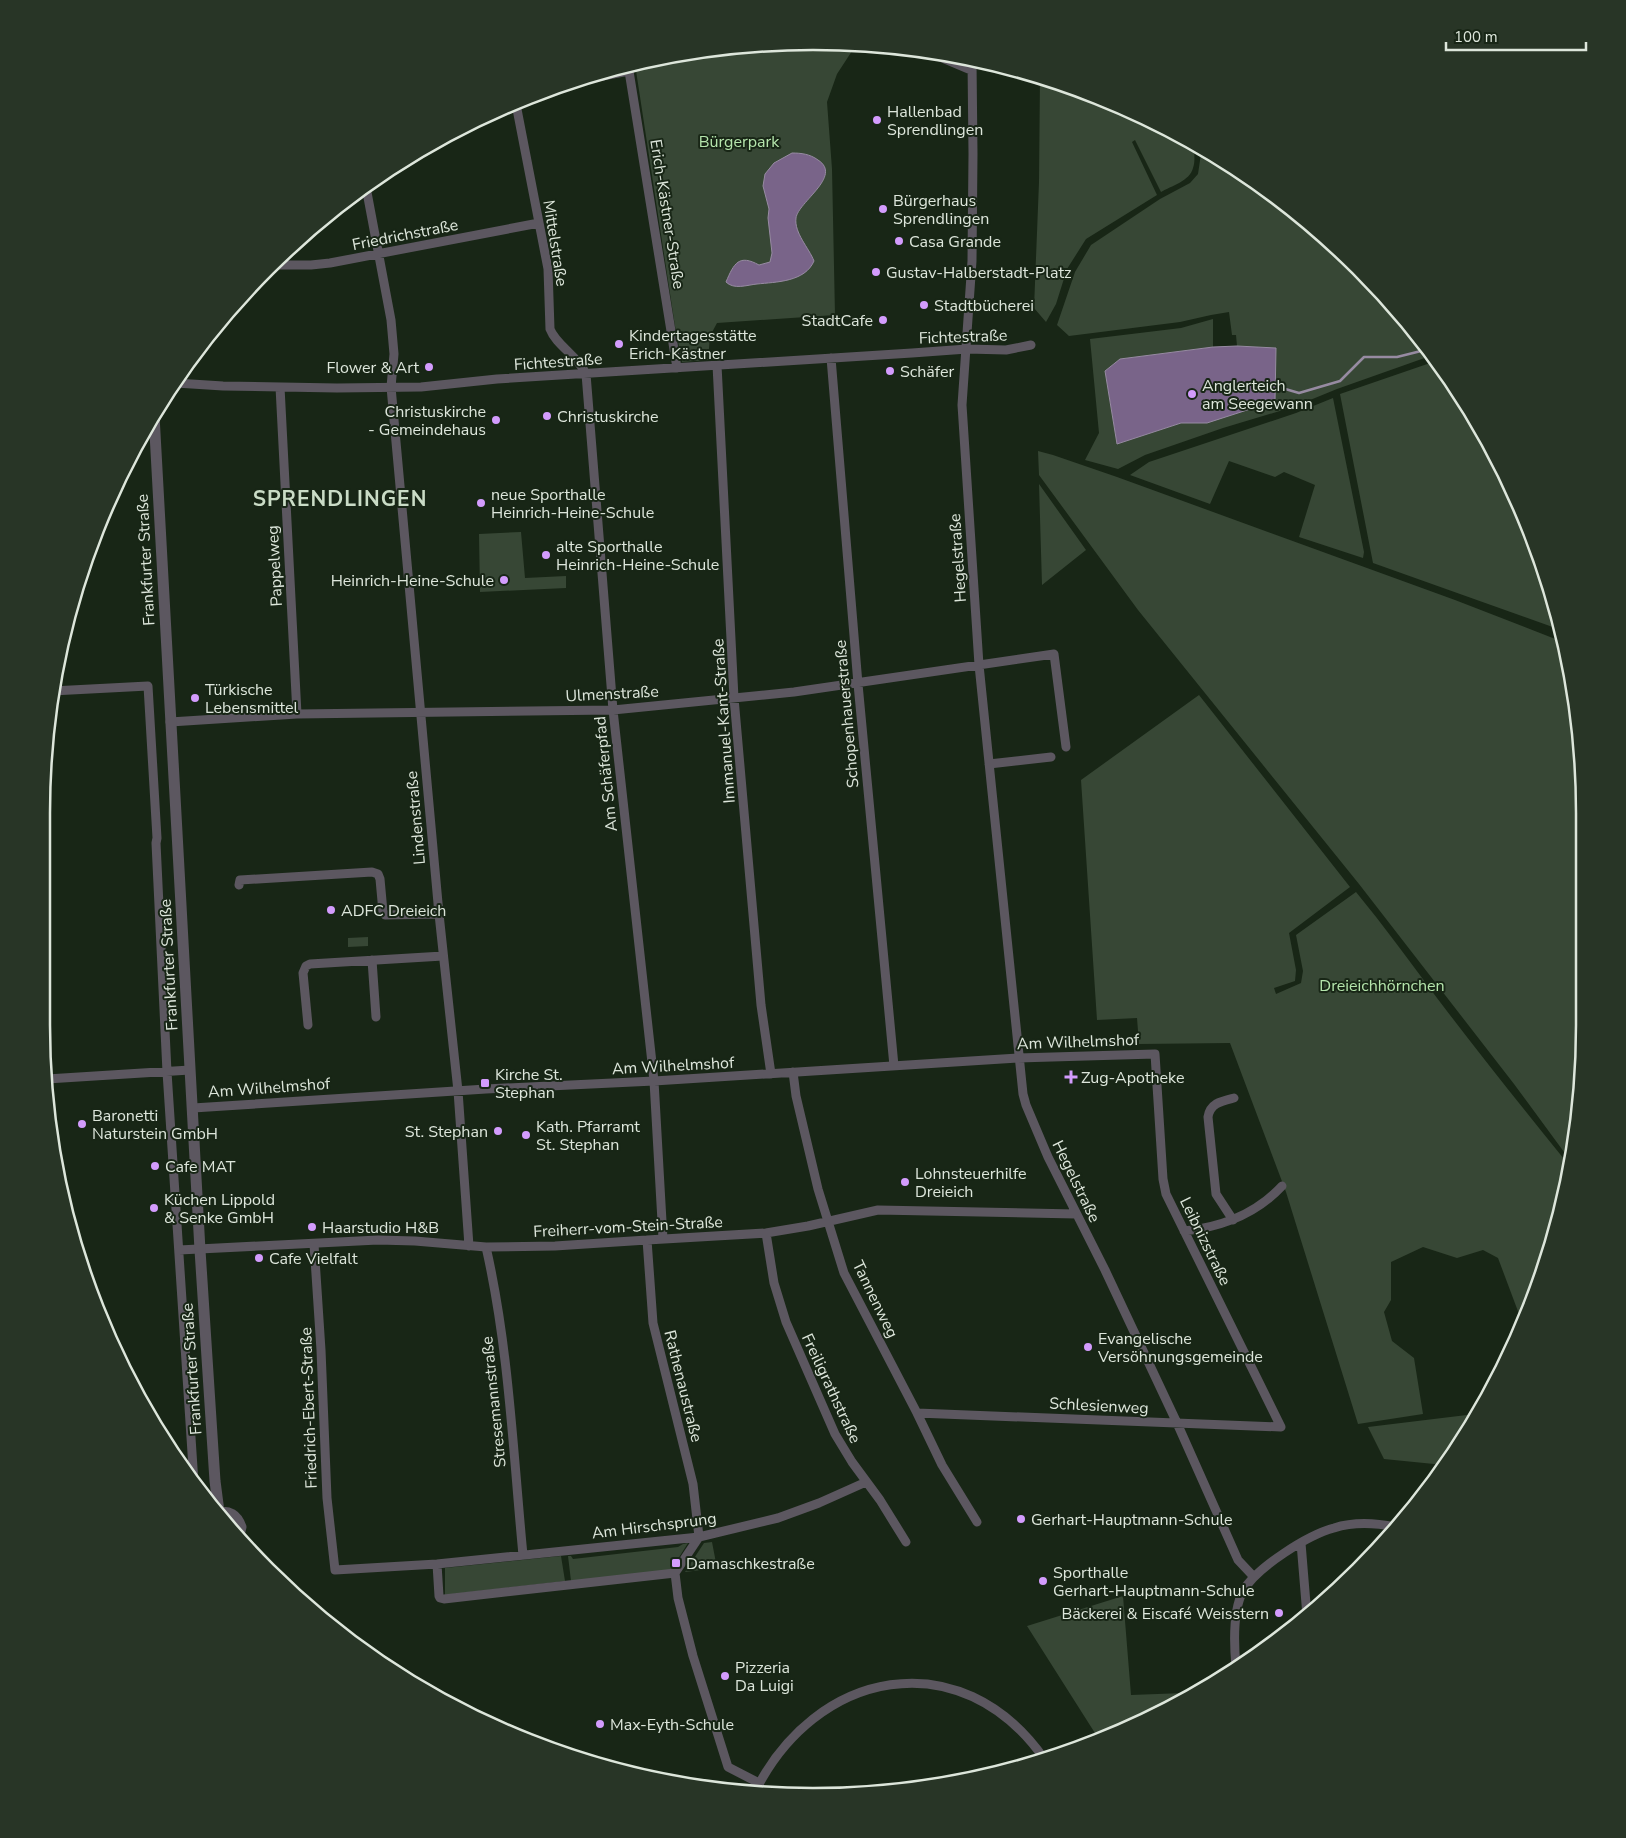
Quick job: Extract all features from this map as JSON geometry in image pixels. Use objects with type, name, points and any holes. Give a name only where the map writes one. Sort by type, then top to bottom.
[{"type":"street","name":"Hegelstraße","points":[[971,67],[973,154],[972,261],[962,405],[979,665],[1018,1058],[1026,1105],[1048,1157],[1177,1423],[1238,1560],[1254,1577]]},
{"type":"street","name":"Erich-Kästner-Straße","points":[[630,73],[677,368]]},
{"type":"street","name":"Mittelstraße","points":[[517,110],[549,272],[550,329],[553,335],[578,361],[586,374]]},
{"type":"street","name":"Lindenstraße","points":[[367,195],[394,342],[391,387],[439,914],[458,1091],[469,1246]]},
{"type":"street","name":"Friedrichstraße","points":[[282,265],[320,265],[539,223]]},
{"type":"street","name":"Fichtestraße","points":[[183,383],[280,387],[452,385],[497,379],[967,349],[1006,350],[1031,345]]},
{"type":"street","name":"Schopenhauerstraße","points":[[831,358],[858,684],[894,1066]]},
{"type":"street","name":"Immanuel-Kant-Straße","points":[[717,365],[734,698],[761,1005],[771,1074]]},
{"type":"street","name":"Am Schäferpfad","points":[[586,374],[613,710],[654,1081],[663,1239]]},
{"type":"street","name":"Pappelweg","points":[[280,387],[297,714]]},
{"type":"street","name":"Frankfurter Straße","points":[[155,427],[200,1250],[217,1500]]},
{"type":"street","name":"Ulmenstraße","points":[[170,722],[297,714],[613,710],[858,684],[1054,654],[1066,747]]},
{"type":"street","name":"Frankfurter Straße","points":[[61,691],[148,686],[158,838],[156,853],[167,1072],[193,1468]]},
{"type":"street","points":[[989,764],[1051,757]]},
{"type":"street","points":[[239,885],[240,880],[372,872],[378,874],[380,879],[382,912],[385,915],[439,914]]},
{"type":"street","points":[[308,1025],[304,973],[306,966],[310,964],[443,956]]},
{"type":"street","points":[[372,960],[376,1017]]},
{"type":"street","name":"Am Wilhelmshof","points":[[193,1108],[1018,1058],[1155,1054]]},
{"type":"street","name":"Leibnizstraße","points":[[1155,1054],[1164,1188],[1281,1427]]},
{"type":"street","points":[[52,1079],[190,1070]]},
{"type":"street","name":"Tannenweg","points":[[793,1072],[796,1096],[818,1190],[844,1273],[942,1465],[977,1522]]},
{"type":"street","points":[[1234,1098],[1215,1104],[1211,1107],[1208,1117],[1216,1194],[1234,1220]]},
{"type":"street","points":[[1184,1231],[1209,1228],[1234,1220],[1255,1209],[1282,1186]]},
{"type":"street","name":"Freiherr-vom-Stein-Straße","points":[[179,1250],[397,1240],[486,1247],[555,1246],[766,1232],[828,1222],[878,1210],[1076,1214]]},
{"type":"street","name":"Freiligrathstraße","points":[[766,1232],[774,1283],[786,1322],[835,1434],[906,1542]]},
{"type":"street","name":"Rathenaustraße","points":[[647,1240],[652,1323],[693,1484],[699,1537]]},
{"type":"street","name":"Friedrich-Ebert-Straße","points":[[314,1244],[321,1350],[327,1498],[335,1570]]},
{"type":"street","name":"Stresemannstraße","points":[[486,1247],[493,1277],[501,1330],[523,1555]]},
{"type":"street","name":"Schlesienweg","points":[[916,1413],[1281,1427]]},
{"type":"street","name":"Am Hirschsprung","points":[[335,1570],[437,1564],[699,1537],[778,1518],[819,1504],[866,1482]]},
{"type":"street","points":[[227,1513],[231,1513],[239,1521],[240,1530]]},
{"type":"street","points":[[1236,1660],[1235,1632],[1237,1614],[1243,1592],[1254,1577],[1289,1550],[1333,1528],[1372,1524],[1388,1526]]},
{"type":"street","points":[[699,1537],[675,1573],[678,1598],[693,1656],[728,1767],[759,1783],[785,1744],[825,1710],[860,1691],[897,1683],[917,1683],[942,1687],[980,1699],[1023,1732],[1038,1754]]},
{"type":"street","points":[[1301,1543],[1306,1607]]},
{"type":"street","points":[[437,1564],[439,1596],[444,1599],[675,1573]]},
{"type":"green space","name":"Bürgerpark","points":[[813,50],[852,52],[837,74],[827,102],[832,169],[835,315],[717,323],[710,336],[708,360],[682,362],[636,71],[713,57],[763,52]]},
{"type":"green space","points":[[1040,85],[1105,108],[1194,152],[1191,173],[1180,183],[1161,192],[1135,140],[1132,142],[1157,195],[1086,239],[1067,269],[1056,304],[1046,322],[1034,308],[1039,182]]},
{"type":"green space","points":[[1201,156],[1237,179],[1316,239],[1353,273],[1387,310],[1425,358],[1337,389],[1293,407],[1223,428],[1145,455],[1118,469],[1085,460],[1099,433],[1090,339],[1181,328],[1213,319],[1213,347],[1120,359],[1105,371],[1117,444],[1181,423],[1207,423],[1276,348],[1237,346],[1236,335],[1232,335],[1229,312],[1180,322],[1069,336],[1057,325],[1075,272],[1091,245],[1160,199],[1190,183],[1198,174]]},
{"type":"green space","points":[[1429,364],[1474,432],[1497,476],[1518,521],[1536,568],[1553,627],[1373,563],[1340,394]]},
{"type":"green space","points":[[1333,398],[1364,552],[1363,558],[1299,537],[1315,485],[1284,472],[1275,477],[1229,461],[1210,504],[1130,475],[1149,462],[1296,413]]},
{"type":"green space","points":[[1038,451],[1117,477],[1455,600],[1555,639],[1569,713],[1576,813],[1576,1025],[1574,1075],[1565,1152],[1359,884],[1138,610],[1039,475]]},
{"type":"green space","points":[[1039,484],[1086,550],[1042,585]]},
{"type":"green space","points":[[521,532],[525,578],[566,576],[566,588],[480,592],[479,534]]},
{"type":"green space","name":"Dreieichhörnchen","points":[[1199,695],[1350,887],[1289,933],[1296,970],[1295,981],[1274,988],[1276,994],[1301,983],[1303,971],[1296,935],[1356,892],[1564,1158],[1550,1222],[1536,1270],[1519,1314],[1498,1258],[1483,1250],[1457,1258],[1423,1247],[1391,1262],[1391,1300],[1384,1312],[1392,1341],[1414,1358],[1423,1414],[1358,1424],[1286,1192],[1230,1043],[1139,1044],[1137,1018],[1097,1020],[1081,780]]},
{"type":"green space","points":[[368,937],[368,946],[348,947],[348,938]]},
{"type":"green space","points":[[1469,1415],[1436,1464],[1384,1459],[1368,1427]]},
{"type":"green space","points":[[712,1542],[717,1568],[685,1572],[704,1543]]},
{"type":"green space","points":[[688,1543],[671,1570],[571,1581],[568,1556],[571,1556],[573,1559],[678,1547]]},
{"type":"green space","points":[[561,1556],[565,1581],[445,1595],[445,1568]]},
{"type":"green space","points":[[1123,1596],[1131,1695],[1180,1693],[1095,1734],[1027,1626]]},
{"type":"shaded area","points":[[792,153],[812,156],[824,166],[825,174],[823,181],[804,204],[796,218],[799,235],[814,261],[804,273],[789,280],[733,286],[726,282],[738,262],[747,260],[759,265],[770,262],[772,253],[768,218],[769,209],[763,186],[765,174],[774,163]]},
{"type":"shaded area","name":"Anglerteich am Seegewann","points":[[1213,347],[1276,348],[1275,401],[1207,423],[1181,423],[1117,444],[1105,371],[1120,359]]},
{"type":"waterway","points":[[1275,386],[1299,393],[1340,381],[1364,357],[1397,357],[1420,351]]},
{"type":"place","name":"Hallenbad Sprendlingen","points":[[877,120]]},
{"type":"place","name":"Bürgerhaus Sprendlingen","points":[[883,209]]},
{"type":"place","name":"Casa Grande","points":[[899,241]]},
{"type":"place","name":"Gustav-Halberstadt-Platz","points":[[876,272]]},
{"type":"place","name":"Stadtbücherei","points":[[924,305]]},
{"type":"place","name":"StadtCafe","points":[[883,320]]},
{"type":"place","name":"Kindertagesstätte Erich-Kästner","points":[[619,344]]},
{"type":"place","name":"Flower & Art","points":[[429,367]]},
{"type":"place","name":"Schäfer","points":[[890,371]]},
{"type":"place","name":"Anglerteich am Seegewann","points":[[1192,394]]},
{"type":"place","name":"Christuskirche","points":[[547,416]]},
{"type":"place","name":"Christuskirche - Gemeindehaus","points":[[496,420]]},
{"type":"place","name":"neue Sporthalle Heinrich-Heine-Schule","points":[[481,503]]},
{"type":"place","name":"alte Sporthalle Heinrich-Heine-Schule","points":[[546,555]]},
{"type":"place","name":"Heinrich-Heine-Schule","points":[[504,580]]},
{"type":"place","name":"Türkische Lebensmittel","points":[[195,698]]},
{"type":"place","name":"ADFC Dreieich","points":[[331,910]]},
{"type":"place","name":"Zug-Apotheke","points":[[1071,1077]]},
{"type":"place","name":"Kirche St. Stephan","points":[[485,1083]]},
{"type":"place","name":"Baronetti Naturstein GmbH","points":[[82,1124]]},
{"type":"place","name":"St. Stephan","points":[[498,1131]]},
{"type":"place","name":"Kath. Pfarramt St. Stephan","points":[[526,1135]]},
{"type":"place","name":"Cafe MAT","points":[[155,1166]]},
{"type":"place","name":"Lohnsteuerhilfe Dreieich","points":[[905,1182]]},
{"type":"place","name":"Küchen Lippold & Senke GmbH","points":[[154,1208]]},
{"type":"place","name":"Haarstudio H&B","points":[[312,1227]]},
{"type":"place","name":"Cafe Vielfalt","points":[[259,1258]]},
{"type":"place","name":"Evangelische Versöhnungsgemeinde","points":[[1088,1347]]},
{"type":"place","name":"Gerhart-Hauptmann-Schule","points":[[1021,1519]]},
{"type":"place","name":"Damaschkestraße","points":[[676,1563]]},
{"type":"place","name":"Sporthalle Gerhart-Hauptmann-Schule","points":[[1043,1581]]},
{"type":"place","name":"Bäckerei & Eiscafé Weisstern","points":[[1279,1613]]},
{"type":"place","name":"Pizzeria Da Luigi","points":[[725,1676]]},
{"type":"place","name":"Max-Eyth-Schule","points":[[600,1724]]},
{"type":"district","name":"SPRENDLINGEN","points":[[340,499]]}]
